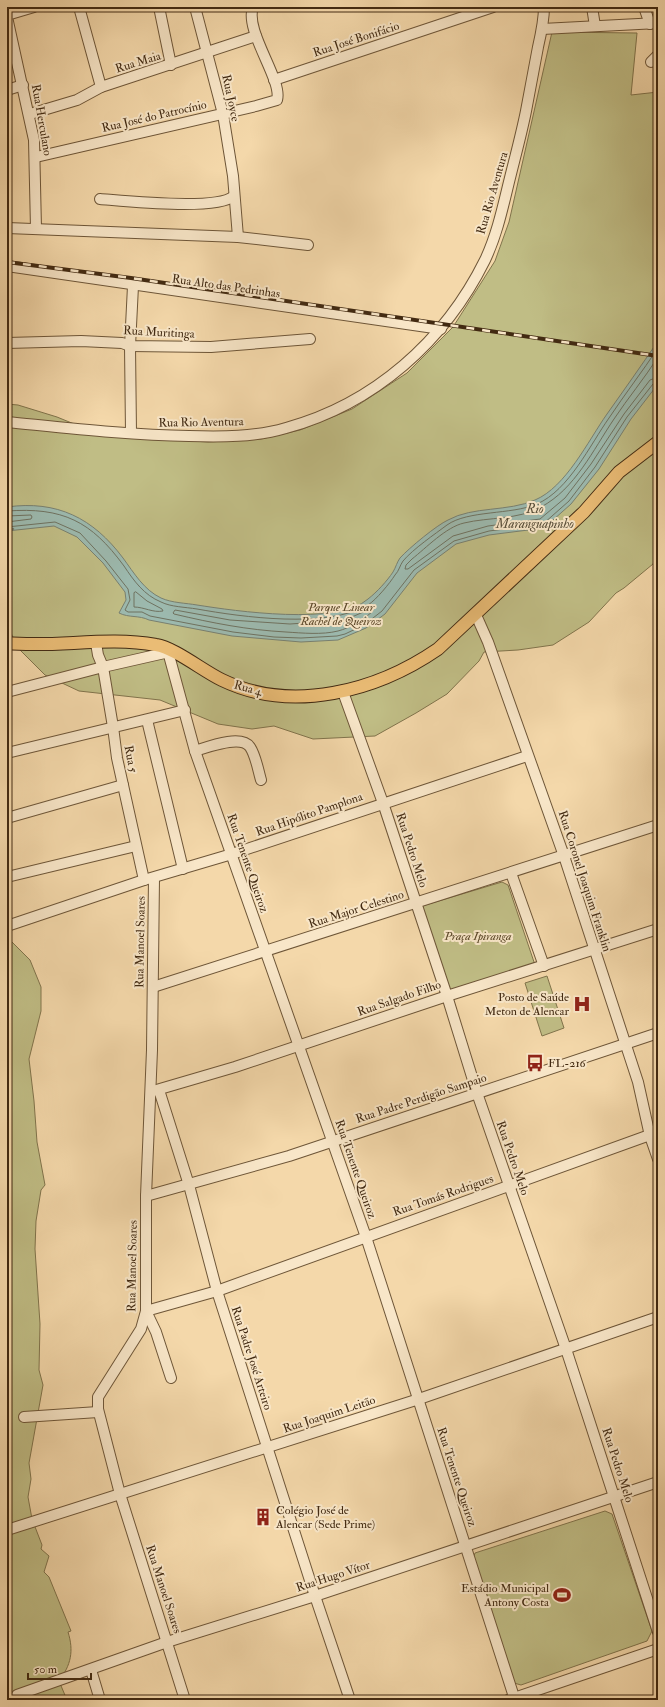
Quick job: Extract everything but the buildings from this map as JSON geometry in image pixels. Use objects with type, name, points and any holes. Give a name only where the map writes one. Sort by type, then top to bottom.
[{"type":"main road","name":"Rua 4","points":[[7,643],[45,645],[96,642],[139,643],[168,650],[223,681],[258,692],[278,696],[296,696],[344,692],[387,678],[420,661],[438,649],[476,615],[584,512],[620,472],[658,442]]},
{"type":"street","points":[[7,16],[34,7]]},
{"type":"street","points":[[79,7],[101,87]]},
{"type":"street","points":[[159,7],[171,65]]},
{"type":"street","name":"Rua Joyce","points":[[195,7],[223,114],[233,176],[238,237]]},
{"type":"street","points":[[253,7],[252,13],[256,36],[274,80]]},
{"type":"street","name":"Rua José Bonifácio","points":[[274,80],[493,7]]},
{"type":"street","name":"Rua Rio Aventura","points":[[7,422],[130,433],[222,437],[286,429],[351,403],[402,368],[421,351],[441,329],[464,296],[485,259],[499,222],[520,139],[542,29],[544,7]]},
{"type":"street","points":[[592,7],[595,26]]},
{"type":"street","points":[[542,29],[654,24],[644,7]]},
{"type":"street","name":"Rua Herculano","points":[[7,16],[12,58],[23,86],[30,114],[36,157],[36,229]]},
{"type":"street","name":"Rua Maia","points":[[30,114],[77,100],[101,87],[208,54],[256,36]]},
{"type":"street","name":"Rua José do Patrocínio","points":[[36,157],[268,104],[278,99],[274,80]]},
{"type":"street","points":[[7,90],[23,86]]},
{"type":"street","points":[[100,199],[165,204],[191,204],[222,200],[234,196]]},
{"type":"street","points":[[7,228],[238,237],[308,245]]},
{"type":"street","name":"Rua Alto das Pedrinhas","points":[[7,266],[133,286],[441,329]]},
{"type":"street","points":[[130,433],[130,346],[133,286]]},
{"type":"street","name":"Rua Muritinga","points":[[7,343],[81,342],[122,343],[130,346],[211,347],[310,339]]},
{"type":"street","name":"Rua Coronel Joaquim Franklin","points":[[476,615],[488,642],[564,856],[624,1044],[638,1082],[654,1134],[658,1160]]},
{"type":"street","name":"Rua 5","points":[[96,642],[98,655],[103,667],[117,758],[136,846],[149,879]]},
{"type":"street","points":[[7,692],[168,650]]},
{"type":"street","name":"Rua Tenente Queiroz","points":[[168,650],[195,751],[366,1236],[466,1546],[513,1699]]},
{"type":"street","name":"Rua Pedro Melo","points":[[344,692],[383,803],[447,996],[477,1093],[566,1349],[658,1632]]},
{"type":"street","points":[[7,753],[185,710]]},
{"type":"street","points":[[147,720],[183,869]]},
{"type":"street","points":[[195,751],[224,743],[246,742],[253,751],[261,780]]},
{"type":"street","name":"Rua Hipólito Pamplona","points":[[7,926],[149,879],[232,854],[528,756]]},
{"type":"street","points":[[7,818],[123,785]]},
{"type":"street","name":"Rua Major Celestino","points":[[153,987],[658,825]]},
{"type":"street","points":[[7,877],[136,846]]},
{"type":"street","points":[[511,873],[544,966]]},
{"type":"street","name":"Rua Manoel Soares","points":[[149,879],[153,987],[154,1091],[146,1196],[146,1311],[141,1329],[98,1398],[98,1412],[120,1494],[185,1700]]},
{"type":"street","name":"Rua Salgado Filho","points":[[154,1091],[658,929]]},
{"type":"street","name":"Rua Padre Perdigão Sampaio","points":[[146,1196],[289,1156],[658,1033]]},
{"type":"street","name":"Rua Padre José Arteiro","points":[[154,1091],[189,1185],[217,1291],[350,1700]]},
{"type":"street","name":"Rua Tomás Rodrigues","points":[[146,1311],[217,1291],[366,1236],[654,1134]]},
{"type":"street","points":[[146,1311],[156,1332],[171,1378]]},
{"type":"street","name":"Rua Joaquim Leitão","points":[[10,1530],[419,1399],[658,1317]]},
{"type":"street","points":[[24,1417],[98,1412]]},
{"type":"street","name":"Rua Hugo Vítor","points":[[17,1695],[167,1642],[315,1596],[658,1482]]},
{"type":"street","points":[[513,1699],[658,1649]]},
{"type":"street","points":[[91,1670],[100,1700]]},
{"type":"green space","name":"Parque Linear Rachel de Queiroz","points":[[552,32],[637,33],[631,95],[658,92],[658,555],[653,564],[616,593],[589,622],[553,645],[518,650],[484,652],[479,661],[447,694],[375,736],[313,739],[274,726],[252,729],[218,724],[160,700],[79,691],[45,675],[18,648],[11,633],[7,632],[7,404],[18,405],[57,417],[101,435],[208,442],[261,439],[300,430],[352,409],[407,373],[453,327],[495,261],[509,222]]},
{"type":"green space","name":"Praça Ipiranga","points":[[502,882],[508,885],[534,962],[532,966],[451,991],[448,990],[422,906]]},
{"type":"green space","points":[[7,939],[30,960],[41,987],[41,1011],[29,1059],[37,1142],[45,1185],[41,1190],[36,1221],[35,1249],[40,1324],[39,1370],[43,1385],[29,1463],[31,1479],[28,1497],[32,1519],[42,1545],[41,1549],[49,1556],[44,1572],[49,1577],[71,1631],[68,1632],[71,1645],[69,1663],[59,1681],[67,1700],[7,1700]]},
{"type":"green space","points":[[547,976],[564,1028],[542,1036],[525,983]]},
{"type":"green space","name":"Estádio Municipal Antony Costa","points":[[605,1511],[612,1514],[652,1631],[647,1641],[521,1685],[514,1683],[473,1559],[475,1553]]},
{"type":"water","name":"Rio Maranguapinho","points":[[658,341],[658,384],[631,419],[599,469],[571,504],[544,528],[489,535],[456,544],[417,573],[385,614],[366,628],[338,640],[301,642],[232,636],[126,616],[119,613],[126,600],[125,592],[103,563],[77,537],[54,526],[7,531],[7,507],[42,506],[72,515],[86,522],[99,532],[123,558],[140,581],[155,595],[179,603],[260,613],[286,614],[334,612],[354,607],[375,593],[391,575],[400,558],[423,537],[443,523],[468,513],[525,504],[546,494],[557,485],[576,462],[607,414]]},
{"type":"waterway","points":[[7,533],[13,529]]},
{"type":"railway","points":[[7,262],[131,278],[658,356]]},
{"type":"place","name":"Posto de Saúde Meton de Alencar","points":[[582,1004]]},
{"type":"place","name":"FL-216","points":[[535,1063]]},
{"type":"place","name":"Colégio José de Alencar (Sede Prime)","points":[[263,1517]]},
{"type":"place","name":"Estádio Municipal Antony Costa","points":[[562,1595]]}]
